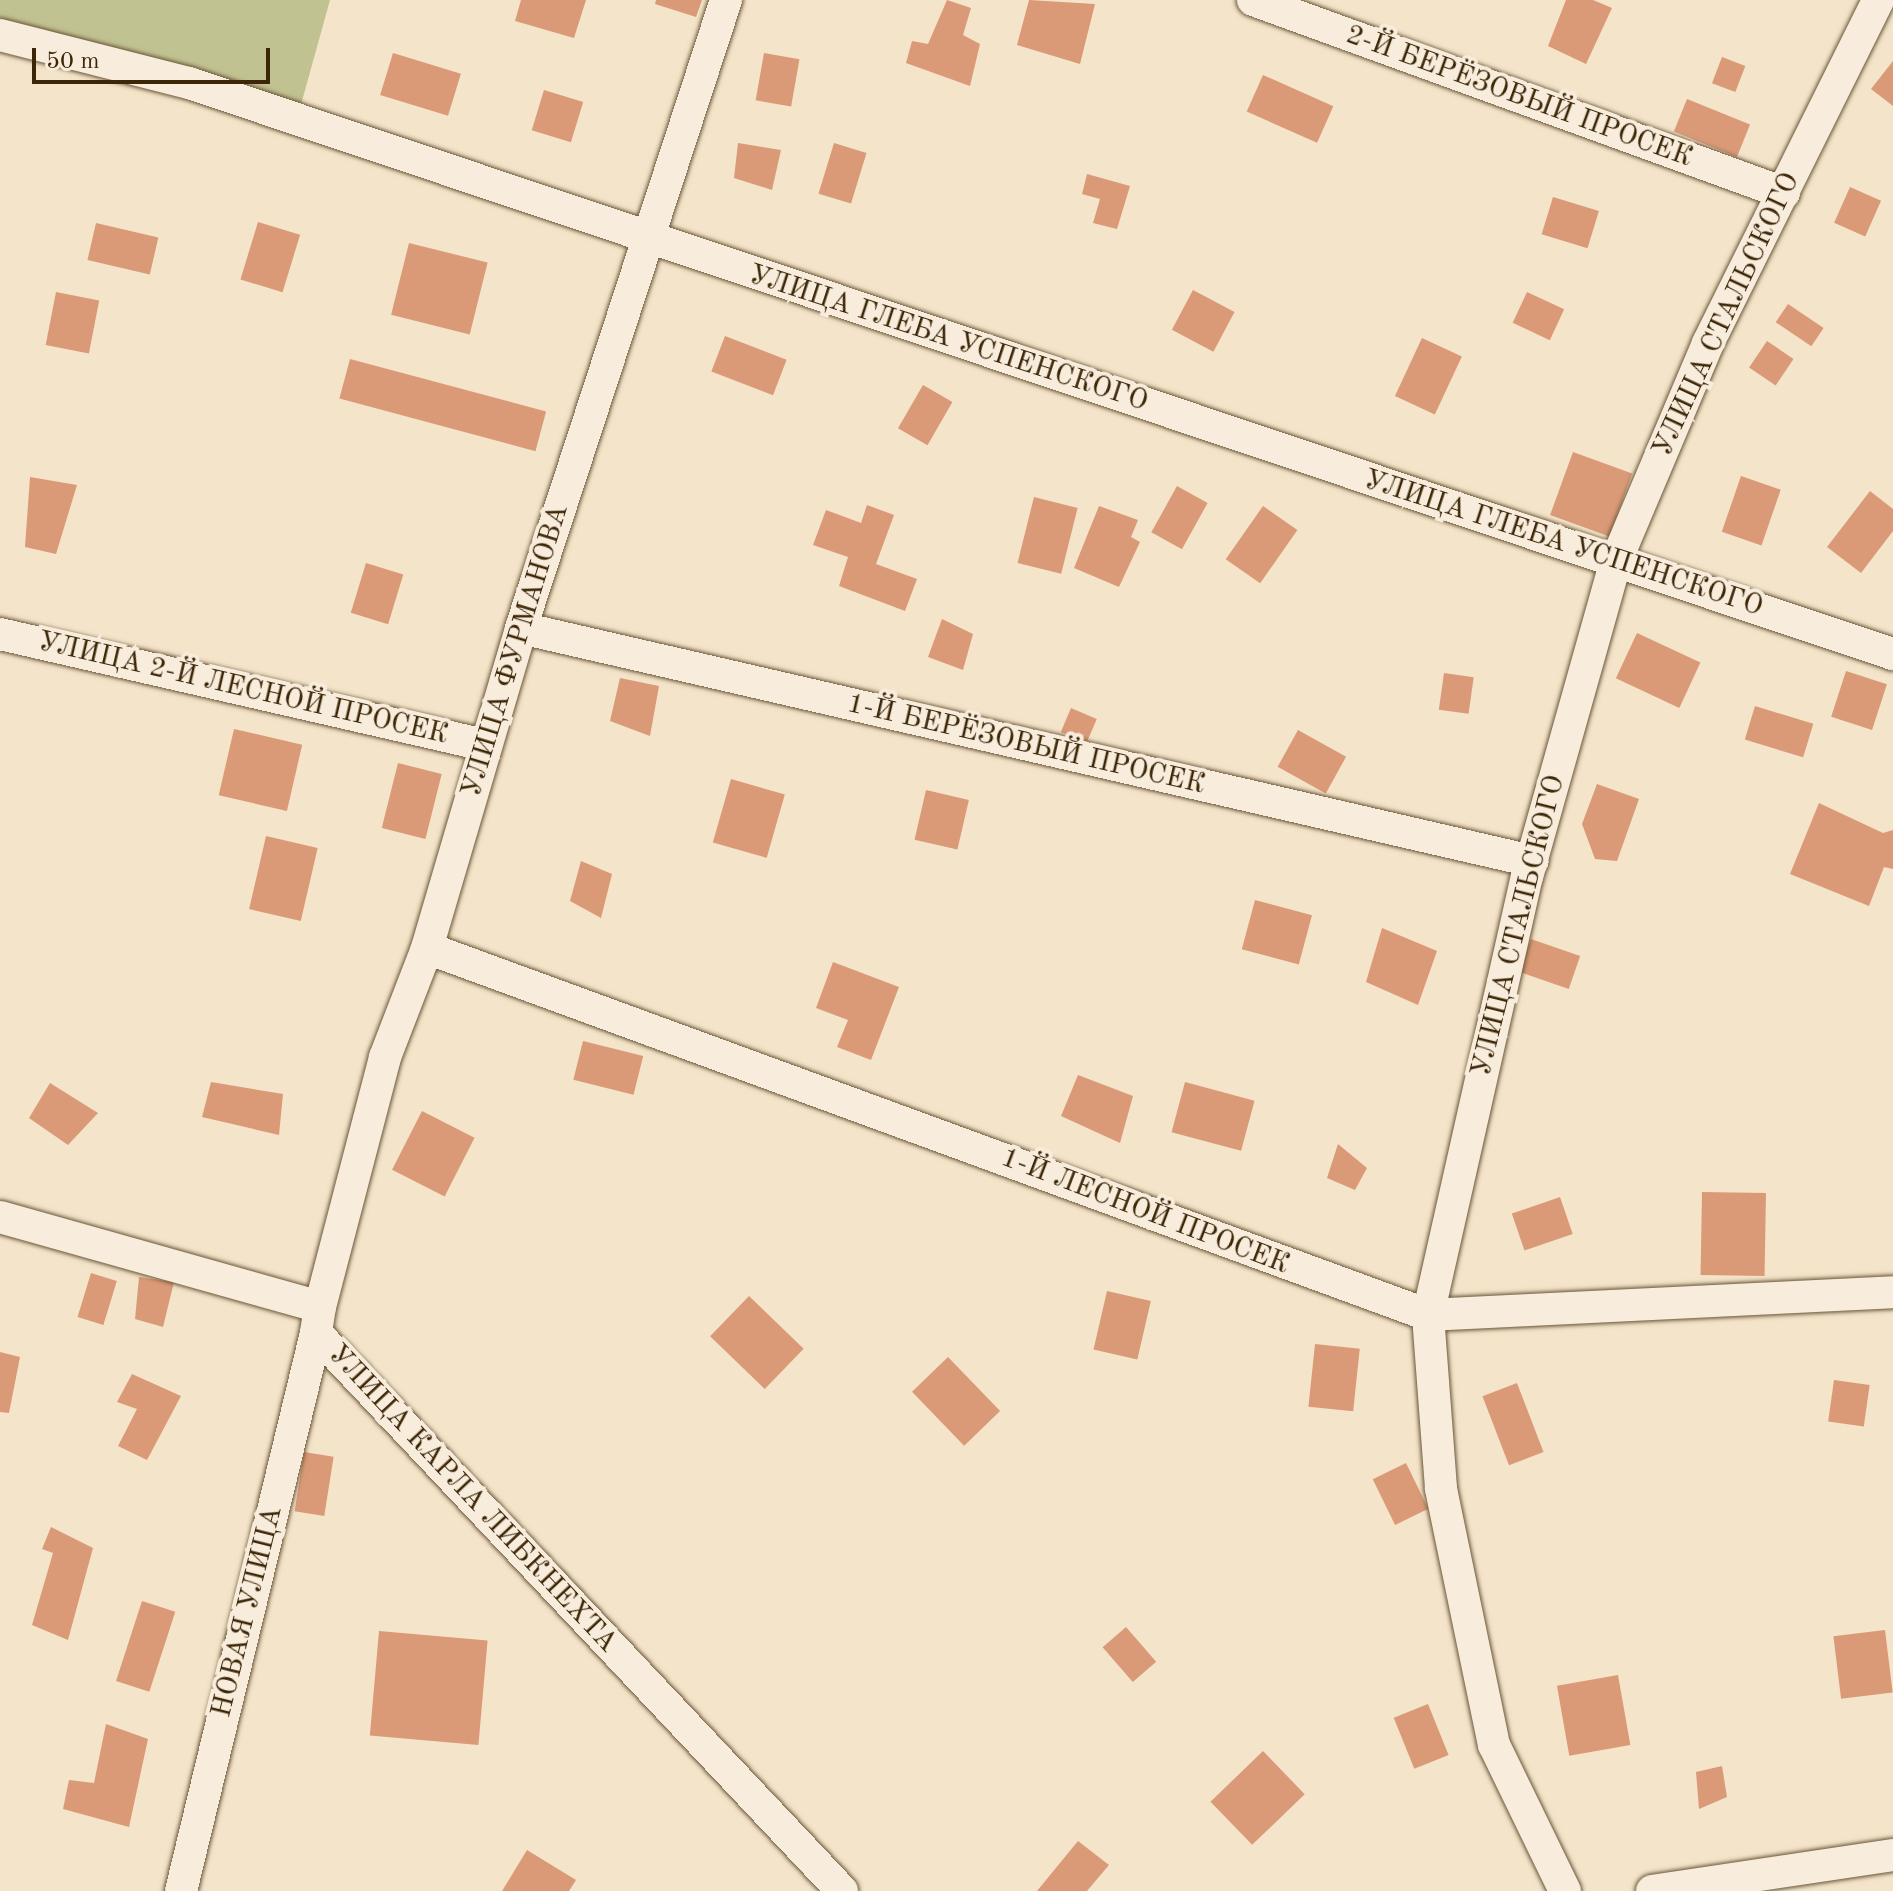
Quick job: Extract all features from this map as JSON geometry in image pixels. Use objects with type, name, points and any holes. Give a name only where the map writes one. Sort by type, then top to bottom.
[{"type":"street","name":"УЛИЦА ФУРМАНОВА","points":[[318,1320],[385,1057],[427,948],[521,628],[651,240],[726,0]]},
{"type":"street","name":"2-Й БЕРЁЗОВЫЙ ПРОСЕК","points":[[1253,0],[1784,193]]},
{"type":"street","name":"УЛИЦА СТАЛЬСКОГО","points":[[1565,1891],[1494,1745],[1441,1488],[1428,1315],[1532,861],[1616,561],[1708,343],[1878,0]]},
{"type":"street","name":"УЛИЦА ГЛЕБА УСПЕНСКОГО","points":[[0,35],[189,83],[1893,654]]},
{"type":"street","name":"1-Й БЕРЁЗОВЫЙ ПРОСЕК","points":[[521,628],[1532,861]]},
{"type":"street","name":"УЛИЦА 2-Й ЛЕСНОЙ ПРОСЕК","points":[[0,634],[485,745]]},
{"type":"street","name":"1-Й ЛЕСНОЙ ПРОСЕК","points":[[427,948],[1428,1315],[1893,1292]]},
{"type":"street","name":"УЛИЦА КАРЛА ЛИБКНЕХТА","points":[[0,1217],[318,1320],[842,1891]]},
{"type":"street","name":"НОВАЯ УЛИЦА","points":[[181,1891],[318,1320]]},
{"type":"street","points":[[1652,1891],[1893,1855]]},
{"type":"green space","points":[[0,0],[330,0],[297,119],[0,35]]},
{"type":"building","points":[[521,0],[586,0],[574,38],[515,21]]},
{"type":"building","points":[[656,0],[702,0],[696,17],[655,4]]},
{"type":"building","points":[[947,0],[971,8],[963,35],[980,44],[970,86],[906,63],[912,41],[928,44]]},
{"type":"building","points":[[1029,0],[1095,4],[1080,64],[1017,45]]},
{"type":"building","points":[[1566,0],[1593,0],[1612,8],[1586,64],[1548,46]]},
{"type":"building","points":[[393,53],[461,74],[448,116],[380,95]]},
{"type":"building","points":[[764,53],[799,59],[791,107],[756,100]]},
{"type":"building","points":[[1722,57],[1745,66],[1735,92],[1712,83]]},
{"type":"building","points":[[1893,61],[1893,106],[1871,89]]},
{"type":"building","points":[[1263,75],[1333,106],[1317,143],[1247,112]]},
{"type":"building","points":[[544,90],[583,102],[571,142],[532,130]]},
{"type":"building","points":[[1687,99],[1750,124],[1737,157],[1674,131]]},
{"type":"building","points":[[738,143],[781,150],[772,190],[734,178]]},
{"type":"building","points":[[834,143],[867,153],[851,204],[819,194]]},
{"type":"building","points":[[1087,174],[1130,186],[1117,229],[1093,223],[1100,199],[1082,194]]},
{"type":"building","points":[[1850,187],[1881,201],[1865,236],[1834,223]]},
{"type":"building","points":[[1553,197],[1599,211],[1588,248],[1542,234]]},
{"type":"building","points":[[258,222],[300,235],[283,292],[240,279]]},
{"type":"building","points":[[96,223],[158,237],[150,274],[87,260]]},
{"type":"building","points":[[409,243],[488,263],[470,334],[391,315]]},
{"type":"building","points":[[1193,290],[1234,312],[1213,352],[1172,330]]},
{"type":"building","points":[[56,292],[99,300],[89,353],[46,345]]},
{"type":"building","points":[[1527,292],[1564,309],[1550,340],[1513,323]]},
{"type":"building","points":[[1788,304],[1824,328],[1811,346],[1776,322]]},
{"type":"building","points":[[725,336],[787,360],[773,395],[711,371]]},
{"type":"building","points":[[1422,338],[1462,357],[1435,415],[1395,396]]},
{"type":"building","points":[[1767,341],[1794,359],[1776,385],[1749,368]]},
{"type":"building","points":[[350,359],[546,412],[535,451],[339,399]]},
{"type":"building","points":[[923,385],[952,402],[927,445],[898,428]]},
{"type":"building","points":[[1573,452],[1632,474],[1609,537],[1550,515]]},
{"type":"building","points":[[1741,476],[1781,490],[1762,545],[1722,532]]},
{"type":"building","points":[[30,477],[77,485],[56,554],[25,547]]},
{"type":"building","points":[[1177,486],[1208,503],[1182,549],[1151,532]]},
{"type":"building","points":[[1870,491],[1893,509],[1893,531],[1861,573],[1827,547]]},
{"type":"building","points":[[1034,497],[1078,508],[1061,574],[1018,563]]},
{"type":"building","points":[[867,505],[894,515],[876,564],[917,579],[905,611],[839,586],[848,557],[813,545],[826,510],[861,523]]},
{"type":"building","points":[[1099,506],[1138,520],[1131,537],[1140,542],[1119,587],[1074,568]]},
{"type":"building","points":[[1263,506],[1297,530],[1260,583],[1226,559]]},
{"type":"building","points":[[366,563],[403,574],[388,624],[351,613]]},
{"type":"building","points":[[942,619],[973,634],[963,670],[928,657]]},
{"type":"building","points":[[1637,633],[1700,663],[1679,708],[1616,678]]},
{"type":"building","points":[[1846,671],[1887,684],[1872,730],[1831,717]]},
{"type":"building","points":[[1444,673],[1474,677],[1469,714],[1439,710]]},
{"type":"building","points":[[620,678],[659,686],[650,736],[610,721]]},
{"type":"building","points":[[1755,706],[1813,724],[1803,757],[1745,739]]},
{"type":"building","points":[[1071,708],[1097,719],[1087,743],[1061,732]]},
{"type":"building","points":[[234,729],[302,745],[287,811],[219,795]]},
{"type":"building","points":[[1298,730],[1346,757],[1326,793],[1278,767]]},
{"type":"building","points":[[398,763],[442,774],[425,839],[382,828]]},
{"type":"building","points":[[731,779],[785,794],[767,858],[713,842]]},
{"type":"building","points":[[1597,784],[1639,799],[1617,861],[1595,859],[1582,824]]},
{"type":"building","points":[[926,790],[969,800],[957,850],[915,840]]},
{"type":"building","points":[[1819,803],[1883,833],[1893,830],[1893,869],[1884,867],[1869,906],[1790,874]]},
{"type":"building","points":[[266,836],[318,848],[301,921],[249,909]]},
{"type":"building","points":[[581,861],[612,874],[601,918],[570,901]]},
{"type":"building","points":[[1255,900],[1312,915],[1299,965],[1242,949]]},
{"type":"building","points":[[1382,928],[1437,951],[1418,1005],[1366,982]]},
{"type":"building","points":[[1531,939],[1580,956],[1569,989],[1520,972]]},
{"type":"building","points":[[833,962],[899,987],[871,1060],[837,1047],[848,1020],[816,1008]]},
{"type":"building","points":[[583,1041],[643,1056],[633,1095],[573,1080]]},
{"type":"building","points":[[1078,1075],[1133,1096],[1120,1143],[1061,1116]]},
{"type":"building","points":[[211,1082],[283,1094],[279,1135],[202,1117]]},
{"type":"building","points":[[1185,1082],[1255,1101],[1241,1151],[1172,1132]]},
{"type":"building","points":[[50,1083],[98,1113],[68,1145],[29,1118]]},
{"type":"building","points":[[422,1111],[475,1138],[445,1197],[392,1170]]},
{"type":"building","points":[[1338,1144],[1367,1168],[1355,1190],[1327,1178]]},
{"type":"building","points":[[1702,1192],[1766,1193],[1765,1276],[1701,1275]]},
{"type":"building","points":[[1560,1197],[1573,1234],[1524,1250],[1512,1214]]},
{"type":"building","points":[[91,1273],[117,1281],[103,1325],[78,1317]]},
{"type":"building","points":[[139,1277],[174,1282],[163,1327],[135,1319]]},
{"type":"building","points":[[1107,1291],[1151,1301],[1137,1360],[1094,1349]]},
{"type":"building","points":[[749,1296],[804,1349],[765,1389],[710,1336]]},
{"type":"building","points":[[1315,1344],[1360,1349],[1353,1411],[1308,1407]]},
{"type":"building","points":[[0,1352],[20,1357],[9,1413],[0,1412]]},
{"type":"building","points":[[948,1357],[1000,1411],[964,1446],[912,1392]]},
{"type":"building","points":[[132,1374],[181,1396],[147,1460],[118,1446],[137,1409],[117,1402]]},
{"type":"building","points":[[1834,1380],[1870,1385],[1864,1427],[1828,1422]]},
{"type":"building","points":[[1517,1383],[1544,1452],[1509,1465],[1482,1396]]},
{"type":"building","points":[[304,1452],[334,1457],[324,1516],[295,1511]]},
{"type":"building","points":[[1406,1463],[1428,1509],[1395,1525],[1373,1479]]},
{"type":"building","points":[[51,1527],[93,1548],[68,1640],[32,1625],[53,1553],[42,1549]]},
{"type":"building","points":[[142,1601],[175,1612],[149,1692],[116,1681]]},
{"type":"building","points":[[1126,1627],[1156,1662],[1133,1682],[1103,1647]]},
{"type":"building","points":[[1885,1630],[1893,1693],[1841,1699],[1833,1636]]},
{"type":"building","points":[[379,1631],[488,1640],[478,1745],[370,1736]]},
{"type":"building","points":[[1618,1675],[1630,1745],[1569,1756],[1557,1686]]},
{"type":"building","points":[[1428,1704],[1449,1755],[1414,1769],[1394,1718]]},
{"type":"building","points":[[106,1724],[148,1739],[129,1827],[63,1809],[69,1780],[94,1783]]},
{"type":"building","points":[[1263,1751],[1305,1794],[1252,1845],[1210,1802]]},
{"type":"building","points":[[1722,1766],[1727,1797],[1699,1809],[1696,1772]]},
{"type":"building","points":[[1078,1841],[1109,1865],[1087,1891],[1037,1891]]},
{"type":"building","points":[[527,1850],[576,1880],[569,1891],[502,1891]]}]
